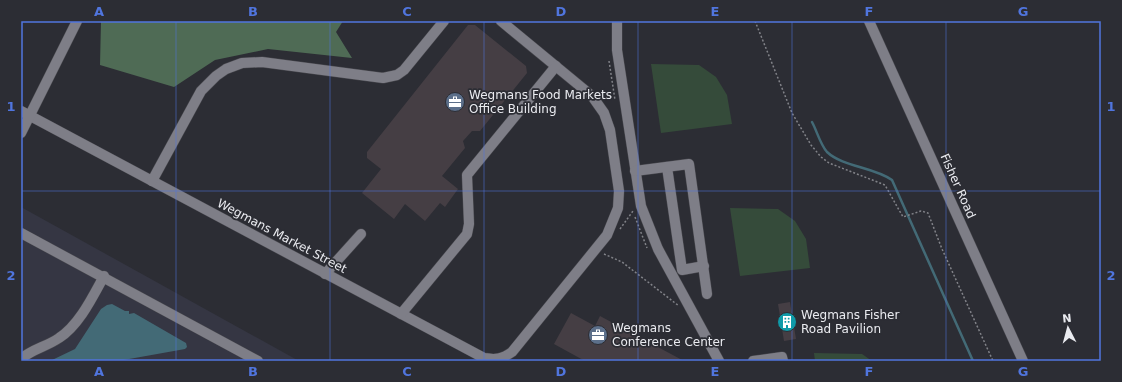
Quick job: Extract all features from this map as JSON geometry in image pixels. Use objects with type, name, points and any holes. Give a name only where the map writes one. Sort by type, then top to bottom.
[{"type":"street","points":[[21,133],[25,113],[77,21]]},
{"type":"street","points":[[152,181],[201,91],[209,82],[226,69],[242,63],[262,62],[390,78],[404,70],[444,21]]},
{"type":"street","points":[[501,21],[592,96],[604,113],[610,130],[619,192],[638,189]]},
{"type":"street","points":[[618,21],[617,50],[641,206],[650,232],[672,276],[719,361]]},
{"type":"street","name":"Fisher Road","points":[[868,21],[1023,361]]},
{"type":"street","points":[[401,314],[467,234],[469,224],[467,174],[556,66]]},
{"type":"street","name":"Wegmans Market Street","points":[[25,113],[484,358],[494,360],[504,358],[512,352],[607,235],[618,208],[619,192]]},
{"type":"street","points":[[635,172],[689,164],[707,294]]},
{"type":"street","points":[[667,167],[682,270]]},
{"type":"street","points":[[21,233],[104,276],[258,361]]},
{"type":"street","points":[[326,274],[361,234]]},
{"type":"street","points":[[672,276],[682,270],[704,266]]},
{"type":"street","points":[[21,360],[37,349],[57,340],[73,326],[104,276]]},
{"type":"street","points":[[753,361],[782,357],[783,361]]},
{"type":"path","points":[[755,21],[792,113],[807,140],[821,158],[829,164],[885,185],[899,213],[905,217],[921,211],[928,213],[942,249],[993,361]]},
{"type":"shaded area","points":[[21,207],[299,361],[21,361]]},
{"type":"green space","points":[[101,21],[343,21],[336,32],[352,58],[268,49],[215,60],[174,87],[100,65]]},
{"type":"green space","points":[[651,64],[699,65],[716,77],[727,95],[732,124],[661,133]]},
{"type":"green space","points":[[730,208],[778,209],[795,221],[806,239],[810,268],[740,276]]},
{"type":"green space","points":[[814,353],[862,354],[872,361],[815,361]]},
{"type":"water","points":[[112,304],[125,311],[129,311],[129,314],[134,313],[186,343],[187,347],[185,349],[118,361],[50,361],[75,349],[101,309]]},
{"type":"building","name":"Wegmans Food Markets Office Building","points":[[468,25],[475,25],[526,66],[527,73],[480,131],[472,131],[463,141],[465,148],[442,176],[458,189],[445,207],[440,203],[425,221],[405,204],[394,219],[362,193],[381,169],[367,158],[367,152]]},
{"type":"building","name":"Wegmans Fisher Road Pavilion","points":[[790,302],[796,339],[784,341],[778,304]]},
{"type":"building","name":"Wegmans Conference Center","points":[[571,313],[595,326],[600,316],[684,361],[585,361],[554,344]]},
{"type":"waterway","points":[[812,122],[820,141],[827,152],[841,161],[876,172],[892,180],[973,361]]},
{"type":"place","name":"Wegmans Food Markets Office Building","points":[[455,102]]},
{"type":"place","name":"Wegmans Fisher Road Pavilion","points":[[787,322]]},
{"type":"place","name":"Wegmans Conference Center","points":[[598,335]]}]
